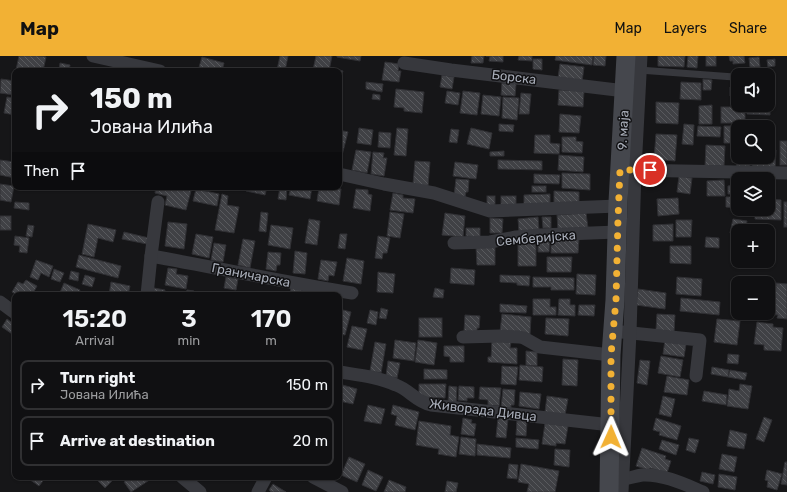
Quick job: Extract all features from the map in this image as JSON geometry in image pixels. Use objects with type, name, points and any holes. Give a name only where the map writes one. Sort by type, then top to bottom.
[{"type":"main road","name":"9. маја","points":[[609,492],[611,355],[621,332],[616,300],[618,206],[628,170],[625,91],[631,65]]},
{"type":"street","points":[[93,56],[147,68]]},
{"type":"street","points":[[641,56],[631,65],[621,332],[623,485],[642,475],[662,477],[688,485],[703,492]]},
{"type":"street","name":"Борска","points":[[404,63],[625,91]]},
{"type":"street","points":[[628,170],[787,173]]},
{"type":"street","points":[[342,175],[434,193],[490,211],[618,206]]},
{"type":"street","points":[[147,292],[158,202]]},
{"type":"street","name":"Семберијска","points":[[454,243],[490,242],[516,237],[540,235],[617,232]]},
{"type":"street","name":"Граничарска","points":[[151,256],[268,279],[352,293]]},
{"type":"street","points":[[0,302],[12,311]]},
{"type":"street","points":[[621,332],[700,340],[696,376]]},
{"type":"street","points":[[463,338],[500,336],[519,337],[524,338],[540,347],[611,355]]},
{"type":"street","name":"Живорада Дивца","points":[[342,373],[393,383],[404,389],[422,403],[431,405],[611,425]]},
{"type":"street","points":[[186,480],[200,492]]},
{"type":"street","points":[[258,492],[264,480]]},
{"type":"street","points":[[320,480],[342,492]]},
{"type":"lane","points":[[631,65],[731,77]]},
{"type":"building","points":[[19,56],[46,57],[44,68],[16,68]]},
{"type":"building","points":[[280,56],[288,56],[286,68],[277,68]]},
{"type":"building","points":[[316,56],[332,56],[330,68],[313,68]]},
{"type":"building","points":[[337,56],[361,56],[360,61]]},
{"type":"building","points":[[472,56],[484,56],[483,63],[471,63]]},
{"type":"building","points":[[490,56],[503,56],[503,62],[489,61]]},
{"type":"building","points":[[519,56],[532,56],[532,61],[518,60]]},
{"type":"building","points":[[556,56],[593,56],[592,65],[555,60]]},
{"type":"building","points":[[594,56],[606,56],[605,66],[593,65]]},
{"type":"building","points":[[658,56],[685,56],[684,67],[658,66]]},
{"type":"building","points":[[688,56],[698,56],[697,68],[687,67]]},
{"type":"building","points":[[706,56],[716,56],[716,66],[706,66]]},
{"type":"building","points":[[729,56],[744,56],[745,63],[733,64],[733,61],[730,61]]},
{"type":"building","points":[[202,57],[224,63],[223,68],[199,68]]},
{"type":"building","points":[[759,57],[760,67],[750,67],[749,58]]},
{"type":"building","points":[[533,59],[542,59],[542,70],[533,69]]},
{"type":"building","points":[[775,59],[775,66],[768,67],[767,60]]},
{"type":"building","points":[[385,62],[399,64],[398,71],[401,71],[399,82],[382,80]]},
{"type":"building","points":[[60,63],[70,65],[70,68],[59,68]]},
{"type":"building","points":[[560,64],[584,67],[582,82],[558,78]]},
{"type":"building","points":[[442,75],[454,77],[452,89],[440,87]]},
{"type":"building","points":[[1,79],[12,81],[12,95],[0,93]]},
{"type":"building","points":[[703,79],[712,80],[711,90],[703,90]]},
{"type":"building","points":[[366,82],[383,84],[382,92],[366,89]]},
{"type":"building","points":[[681,82],[701,83],[701,100],[680,99]]},
{"type":"building","points":[[502,83],[516,84],[515,96],[501,95]]},
{"type":"building","points":[[396,89],[424,92],[422,113],[404,111],[404,108],[394,107]]},
{"type":"building","points":[[559,90],[584,91],[583,107],[558,105]]},
{"type":"building","points":[[447,91],[460,93],[458,105],[445,103]]},
{"type":"building","points":[[463,91],[480,93],[477,115],[460,113]]},
{"type":"building","points":[[521,93],[531,94],[529,114],[519,114]]},
{"type":"building","points":[[373,94],[380,95],[380,100],[372,99]]},
{"type":"building","points":[[483,95],[501,97],[499,116],[481,114]]},
{"type":"building","points":[[7,97],[12,98],[12,114],[4,113]]},
{"type":"building","points":[[503,97],[519,98],[517,120],[502,118]]},
{"type":"building","points":[[656,102],[679,103],[678,124],[656,123]]},
{"type":"building","points":[[712,105],[712,124],[699,124],[699,106]]},
{"type":"building","points":[[721,107],[731,107],[731,112],[745,112],[745,120],[731,120],[731,123],[721,123]]},
{"type":"building","points":[[747,112],[770,112],[770,115],[747,114]]},
{"type":"building","points":[[560,114],[581,116],[579,133],[559,132]]},
{"type":"building","points":[[499,124],[514,125],[513,132],[499,131]]},
{"type":"building","points":[[684,124],[694,125],[693,145],[682,144]]},
{"type":"building","points":[[698,126],[721,127],[720,137],[697,136]]},
{"type":"building","points":[[724,126],[731,126],[731,143],[724,143]]},
{"type":"building","points":[[359,128],[373,130],[371,145],[357,143]]},
{"type":"building","points":[[397,128],[408,129],[406,156],[394,155]]},
{"type":"building","points":[[471,128],[492,133],[489,149],[467,144]]},
{"type":"building","points":[[451,129],[459,130],[457,143],[449,142]]},
{"type":"building","points":[[342,131],[348,132],[342,155]]},
{"type":"building","points":[[379,132],[391,133],[390,148],[378,147]]},
{"type":"building","points":[[656,134],[677,135],[675,161],[654,159]]},
{"type":"building","points":[[535,135],[550,135],[550,143],[560,144],[559,154],[534,153]]},
{"type":"building","points":[[562,137],[576,137],[576,141],[583,142],[582,153],[562,152]]},
{"type":"building","points":[[780,141],[787,141],[787,165],[780,165]]},
{"type":"building","points":[[706,145],[725,146],[724,166],[705,166]]},
{"type":"building","points":[[356,150],[371,152],[367,173],[352,170]]},
{"type":"building","points":[[776,150],[775,168],[752,168],[752,164],[775,164]]},
{"type":"building","points":[[504,151],[504,156],[490,156],[490,152]]},
{"type":"building","points":[[373,152],[384,153],[383,158],[387,158],[384,176],[371,174]]},
{"type":"building","points":[[559,155],[584,157],[583,172],[558,170]]},
{"type":"building","points":[[0,160],[12,162],[12,177],[0,175]]},
{"type":"building","points":[[498,160],[542,161],[542,170],[498,169]]},
{"type":"building","points":[[415,161],[430,162],[428,186],[413,184]]},
{"type":"building","points":[[455,162],[478,165],[476,179],[453,176]]},
{"type":"building","points":[[737,164],[750,164],[750,167],[736,167]]},
{"type":"building","points":[[562,173],[590,174],[590,190],[562,188]]},
{"type":"building","points":[[534,174],[560,175],[559,184],[534,183]]},
{"type":"building","points":[[679,176],[692,178],[690,194],[677,192]]},
{"type":"building","points":[[456,179],[469,180],[468,192],[466,192],[465,197],[454,196]]},
{"type":"building","points":[[724,180],[725,196],[707,196],[707,181]]},
{"type":"building","points":[[0,184],[12,186],[13,190],[11,202],[0,200]]},
{"type":"building","points":[[532,186],[546,186],[546,192],[532,192]]},
{"type":"building","points":[[728,186],[731,186],[731,194],[728,194]]},
{"type":"building","points":[[356,189],[368,190],[368,194],[372,195],[370,211],[353,208]]},
{"type":"building","points":[[156,190],[191,190],[186,210],[165,205],[167,196],[155,193]]},
{"type":"building","points":[[196,190],[219,194],[217,206],[193,201]]},
{"type":"building","points":[[246,190],[266,190],[265,195]]},
{"type":"building","points":[[280,190],[287,190],[286,200],[278,199]]},
{"type":"building","points":[[290,190],[312,190],[310,199],[289,195]]},
{"type":"building","points":[[319,190],[341,190],[339,205],[317,201]]},
{"type":"building","points":[[554,191],[579,192],[579,204],[554,204]]},
{"type":"building","points":[[393,193],[403,195],[403,198],[415,199],[413,213],[390,210]]},
{"type":"building","points":[[222,194],[228,196],[227,205],[239,207],[234,233],[215,230]]},
{"type":"building","points":[[550,194],[550,205],[524,206],[524,195]]},
{"type":"building","points":[[487,196],[495,196],[495,206],[487,206]]},
{"type":"building","points":[[501,196],[516,196],[516,206],[501,206]]},
{"type":"building","points":[[726,197],[731,197],[731,207],[726,207]]},
{"type":"building","points":[[678,198],[679,214],[658,216],[657,199]]},
{"type":"building","points":[[775,200],[781,200],[781,220],[755,219],[755,216],[775,216]]},
{"type":"building","points":[[15,202],[29,203],[29,210],[14,208]]},
{"type":"building","points":[[784,202],[787,202],[787,227],[784,227]]},
{"type":"building","points":[[261,212],[268,213],[266,232],[259,231]]},
{"type":"building","points":[[390,212],[404,214],[400,238],[387,236]]},
{"type":"building","points":[[445,213],[465,216],[463,237],[442,235]]},
{"type":"building","points":[[586,213],[588,228],[558,230],[557,215]]},
{"type":"building","points":[[0,216],[11,216],[11,230],[0,230]]},
{"type":"building","points":[[538,217],[539,230],[519,232],[518,219]]},
{"type":"building","points":[[542,217],[551,217],[551,228],[543,228]]},
{"type":"building","points":[[490,218],[503,219],[502,233],[490,233]]},
{"type":"building","points":[[309,219],[320,221],[317,245],[305,243]]},
{"type":"building","points":[[733,219],[747,221],[746,224],[732,224]]},
{"type":"building","points":[[676,220],[692,220],[691,237],[676,237]]},
{"type":"building","points":[[168,222],[187,224],[184,249],[165,246]]},
{"type":"building","points":[[88,224],[116,230],[113,242],[98,238],[94,257],[82,254]]},
{"type":"building","points":[[673,224],[673,241],[653,241],[653,225]]},
{"type":"building","points":[[28,225],[34,226],[32,237],[26,236]]},
{"type":"building","points":[[271,225],[293,228],[290,249],[268,245]]},
{"type":"building","points":[[466,228],[480,228],[480,237],[466,236]]},
{"type":"building","points":[[124,232],[149,238],[147,244],[122,239]]},
{"type":"building","points":[[196,234],[213,237],[209,258],[192,254]]},
{"type":"building","points":[[340,234],[347,234],[345,249],[338,248]]},
{"type":"building","points":[[15,236],[29,238],[27,253],[19,252],[20,246],[14,245]]},
{"type":"building","points":[[378,236],[390,238],[387,253],[383,253],[382,259],[375,258]]},
{"type":"building","points":[[706,237],[719,238],[719,248],[705,247]]},
{"type":"building","points":[[243,239],[255,241],[250,268],[238,265]]},
{"type":"building","points":[[551,239],[579,239],[578,253],[551,253]]},
{"type":"building","points":[[538,241],[550,241],[549,252],[538,252]]},
{"type":"building","points":[[214,243],[226,245],[223,262],[211,260]]},
{"type":"building","points":[[518,243],[536,244],[536,266],[518,266]]},
{"type":"building","points":[[670,246],[691,246],[691,264],[670,263]]},
{"type":"building","points":[[476,247],[495,247],[495,265],[477,265]]},
{"type":"building","points":[[295,251],[307,253],[305,274],[293,273]]},
{"type":"building","points":[[268,252],[281,253],[280,265],[277,265],[276,271],[266,269]]},
{"type":"building","points":[[79,255],[121,266],[118,278],[76,267]]},
{"type":"building","points":[[547,257],[572,257],[571,272],[547,272]]},
{"type":"building","points":[[347,258],[364,261],[361,284],[343,281]]},
{"type":"building","points":[[36,260],[53,266],[49,277],[41,273],[38,280],[30,277]]},
{"type":"building","points":[[321,260],[337,262],[334,276],[329,275],[328,281],[318,279]]},
{"type":"building","points":[[168,268],[177,269],[176,274],[188,276],[186,289],[165,285]]},
{"type":"building","points":[[451,268],[475,270],[474,285],[450,283]]},
{"type":"building","points":[[54,269],[64,273],[60,282],[51,279]]},
{"type":"building","points":[[71,271],[79,273],[78,281],[69,279]]},
{"type":"building","points":[[378,272],[395,274],[393,293],[377,292]]},
{"type":"building","points":[[577,274],[596,275],[595,295],[576,294]]},
{"type":"building","points":[[85,275],[95,278],[92,287],[82,284]]},
{"type":"building","points":[[500,275],[530,276],[529,286],[517,285],[517,283],[500,282]]},
{"type":"building","points":[[226,277],[238,279],[236,290],[224,288]]},
{"type":"building","points":[[533,277],[574,278],[574,290],[551,290],[551,287],[533,287]]},
{"type":"building","points":[[677,277],[702,279],[701,296],[676,294]]},
{"type":"building","points":[[26,280],[37,286],[34,292],[12,292],[18,282],[23,284]]},
{"type":"building","points":[[111,282],[130,286],[129,292],[109,292]]},
{"type":"building","points":[[64,283],[80,290],[79,292],[60,292]]},
{"type":"building","points":[[776,283],[787,284],[787,319],[777,318],[778,315],[775,315]]},
{"type":"building","points":[[154,288],[165,290],[165,292],[153,292]]},
{"type":"building","points":[[291,288],[302,290],[302,292],[290,292]]},
{"type":"building","points":[[435,288],[444,290],[443,298],[433,297]]},
{"type":"building","points":[[638,289],[666,293],[665,309],[636,305]]},
{"type":"building","points":[[187,290],[194,291],[194,292],[187,292]]},
{"type":"building","points":[[681,298],[720,302],[719,315],[680,311]]},
{"type":"building","points":[[533,299],[550,299],[550,307],[556,307],[556,315],[533,315]]},
{"type":"building","points":[[559,299],[570,299],[570,305],[575,305],[575,316],[558,315]]},
{"type":"building","points":[[500,304],[527,306],[526,313],[500,312]]},
{"type":"building","points":[[579,305],[595,305],[594,316],[578,315]]},
{"type":"building","points":[[381,308],[388,310],[386,319],[379,318]]},
{"type":"building","points":[[342,310],[351,312],[345,335],[342,334]]},
{"type":"building","points":[[370,310],[378,312],[376,325],[367,323]]},
{"type":"building","points":[[502,314],[531,317],[530,334],[500,332]]},
{"type":"building","points":[[657,314],[675,315],[674,332],[656,330]]},
{"type":"building","points":[[465,315],[480,316],[479,328],[477,328],[477,332],[464,331]]},
{"type":"building","points":[[419,318],[442,318],[442,337],[419,337]]},
{"type":"building","points":[[546,318],[569,319],[568,336],[545,334]]},
{"type":"building","points":[[7,319],[12,323],[12,334],[2,327]]},
{"type":"building","points":[[717,319],[740,321],[737,345],[714,342]]},
{"type":"building","points":[[757,322],[773,324],[773,327],[783,328],[781,351],[764,350],[764,345],[754,344]]},
{"type":"building","points":[[352,326],[367,329],[362,350],[347,347]]},
{"type":"building","points":[[395,340],[416,343],[414,361],[393,358]]},
{"type":"building","points":[[418,340],[437,343],[434,365],[415,362]]},
{"type":"building","points":[[665,340],[686,344],[684,357],[663,354]]},
{"type":"building","points":[[492,341],[511,342],[510,348],[517,348],[517,364],[488,362],[488,357],[491,357]]},
{"type":"building","points":[[375,342],[386,344],[381,373],[370,371]]},
{"type":"building","points":[[444,346],[464,346],[464,362],[450,362],[450,357],[444,356]]},
{"type":"building","points":[[526,351],[537,352],[537,366],[526,365]]},
{"type":"building","points":[[728,354],[739,355],[738,364],[727,363]]},
{"type":"building","points":[[661,356],[683,360],[680,377],[658,373]]},
{"type":"building","points":[[563,359],[578,360],[577,386],[562,385]]},
{"type":"building","points":[[640,360],[650,361],[647,385],[637,383]]},
{"type":"building","points":[[388,361],[400,363],[397,378],[386,376]]},
{"type":"building","points":[[520,365],[543,367],[542,382],[519,380]]},
{"type":"building","points":[[502,366],[518,367],[516,385],[501,384]]},
{"type":"building","points":[[712,367],[729,370],[728,377],[711,374]]},
{"type":"building","points":[[424,369],[447,370],[447,379],[424,379]]},
{"type":"building","points":[[730,370],[747,373],[745,380],[728,377]]},
{"type":"building","points":[[667,376],[689,380],[687,395],[664,392]]},
{"type":"building","points":[[419,384],[446,384],[445,398],[419,397]]},
{"type":"building","points":[[740,384],[752,386],[748,409],[727,406],[729,389],[739,391]]},
{"type":"building","points":[[342,385],[357,389],[353,404],[342,402]]},
{"type":"building","points":[[449,386],[457,387],[456,404],[448,403]]},
{"type":"building","points":[[459,386],[474,387],[474,398],[467,398],[467,401],[458,400]]},
{"type":"building","points":[[480,387],[501,388],[499,406],[488,405],[488,400],[479,399]]},
{"type":"building","points":[[503,389],[515,390],[514,405],[511,405],[511,409],[501,408]]},
{"type":"building","points":[[704,391],[727,395],[726,405],[702,401]]},
{"type":"building","points":[[520,392],[541,394],[539,409],[519,406]]},
{"type":"building","points":[[547,396],[568,399],[565,415],[545,412]]},
{"type":"building","points":[[663,396],[675,399],[671,417],[659,414]]},
{"type":"building","points":[[368,405],[385,409],[381,424],[364,421]]},
{"type":"building","points":[[393,405],[419,412],[415,430],[395,425],[397,416],[391,414]]},
{"type":"building","points":[[764,417],[772,420],[764,442],[756,439]]},
{"type":"building","points":[[463,418],[472,420],[471,423],[476,424],[474,436],[461,434]]},
{"type":"building","points":[[498,418],[508,419],[506,438],[496,437]]},
{"type":"building","points":[[656,418],[681,426],[677,440],[659,435],[660,432],[653,430]]},
{"type":"building","points":[[517,420],[527,421],[526,436],[516,435]]},
{"type":"building","points":[[419,421],[451,426],[450,435],[459,437],[456,457],[438,454],[439,449],[416,445]]},
{"type":"building","points":[[545,423],[568,426],[565,444],[556,443],[556,446],[542,444]]},
{"type":"building","points":[[730,430],[747,434],[744,449],[727,446]]},
{"type":"building","points":[[461,437],[476,439],[475,456],[459,454]]},
{"type":"building","points":[[516,438],[539,440],[538,449],[516,447]]},
{"type":"building","points":[[689,438],[699,440],[695,453],[686,450]]},
{"type":"building","points":[[662,440],[679,445],[676,455],[659,449]]},
{"type":"building","points":[[477,444],[511,448],[510,458],[477,455]]},
{"type":"building","points":[[642,448],[666,456],[665,459],[671,461],[667,473],[636,466]]},
{"type":"building","points":[[555,449],[570,450],[569,467],[554,465]]},
{"type":"building","points":[[722,454],[737,457],[734,472],[719,469]]},
{"type":"building","points":[[349,457],[365,464],[357,482],[342,475]]},
{"type":"building","points":[[785,462],[787,462],[787,485],[781,484]]},
{"type":"building","points":[[509,464],[518,465],[517,479],[507,478]]},
{"type":"building","points":[[521,464],[559,471],[555,492],[527,492],[529,484],[518,482]]},
{"type":"building","points":[[368,470],[383,477],[376,491],[362,485]]},
{"type":"building","points":[[767,470],[782,474],[777,490],[767,487],[768,481],[765,480]]},
{"type":"building","points":[[702,472],[715,475],[713,484],[700,481]]},
{"type":"building","points":[[719,474],[737,477],[735,490],[718,487]]},
{"type":"building","points":[[30,480],[44,480],[39,486]]},
{"type":"building","points":[[97,480],[113,480],[105,488]]},
{"type":"building","points":[[127,480],[149,480],[131,492],[124,482]]},
{"type":"building","points":[[389,480],[406,487],[405,492],[384,492]]},
{"type":"building","points":[[447,481],[458,483],[456,492],[445,492]]},
{"type":"building","points":[[273,484],[286,492],[271,492],[269,490]]},
{"type":"route","points":[[611,437],[611,355],[616,300],[620,170],[650,170]]}]
